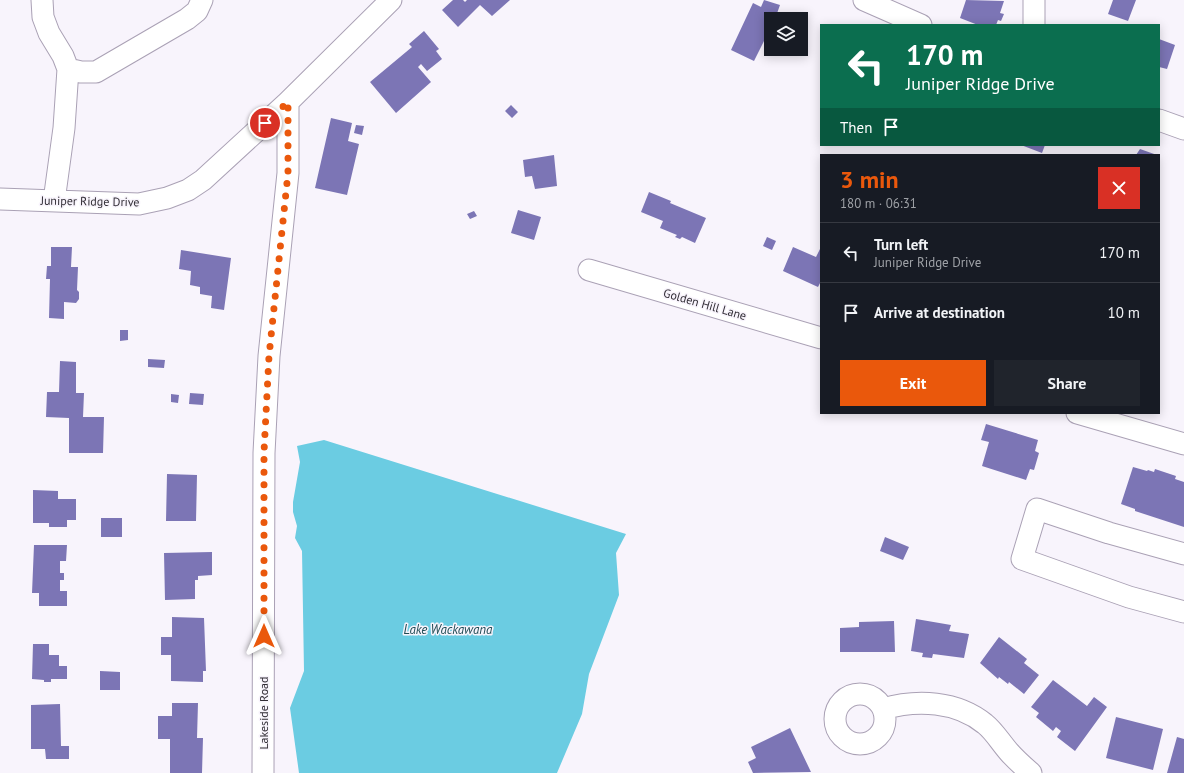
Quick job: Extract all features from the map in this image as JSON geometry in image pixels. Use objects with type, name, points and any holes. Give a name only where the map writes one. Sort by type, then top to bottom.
[{"type":"street","points":[[42,0],[43,17],[49,33],[63,56],[68,69],[64,128],[54,201]]},
{"type":"street","points":[[68,69],[81,72],[96,72],[187,19],[197,11],[202,0]]},
{"type":"street","name":"Juniper Ridge Drive","points":[[0,198],[139,204],[167,198],[188,190],[203,180],[288,102],[391,0]]},
{"type":"street","points":[[864,0],[919,24]]},
{"type":"street","points":[[1034,0],[1034,24]]},
{"type":"street","name":"Lakeside Road","points":[[263,773],[264,452],[269,356],[288,173],[288,102]]},
{"type":"street","points":[[1160,120],[1184,129]]},
{"type":"street","name":"Golden Hill Lane","points":[[589,270],[820,338]]},
{"type":"street","points":[[1080,414],[1184,444]]},
{"type":"street","points":[[1184,554],[1110,533],[1037,509],[1022,559],[1129,597],[1184,612]]},
{"type":"street","points":[[883,709],[902,704],[932,702],[960,710],[985,724],[1010,754],[1032,773]]},
{"type":"water","name":"Lake Wackawana","points":[[324,440],[626,534],[616,553],[619,595],[589,674],[582,714],[557,773],[299,773],[290,708],[304,671],[302,551],[295,538],[297,526],[293,512],[293,502],[300,462],[297,446]]},
{"type":"building","points":[[453,0],[463,0],[465,2],[467,0],[510,0],[492,16],[480,5],[458,27],[442,10]]},
{"type":"building","points":[[764,0],[780,5],[778,12],[764,12],[764,41],[754,61],[731,50],[753,3],[761,7]]},
{"type":"building","points":[[966,0],[1004,1],[1000,13],[1004,14],[1001,21],[998,20],[996,24],[975,24],[960,18]]},
{"type":"building","points":[[1113,0],[1136,0],[1128,21],[1108,14]]},
{"type":"building","points":[[424,31],[439,49],[436,51],[442,59],[427,71],[421,64],[418,67],[431,82],[396,113],[370,82],[412,47],[409,44]]},
{"type":"building","points":[[1160,39],[1175,45],[1167,69],[1160,67]]},
{"type":"building","points":[[511,105],[518,112],[512,118],[505,111]]},
{"type":"building","points":[[331,118],[352,123],[348,141],[359,144],[347,195],[315,188]]},
{"type":"building","points":[[356,125],[364,126],[362,135],[354,133]]},
{"type":"building","points":[[1024,146],[1045,146],[1042,153]]},
{"type":"building","points":[[1140,149],[1154,154],[1137,154]]},
{"type":"building","points":[[554,155],[557,186],[535,189],[532,176],[525,177],[523,160]]},
{"type":"building","points":[[649,192],[671,201],[670,203],[706,218],[695,243],[682,237],[680,239],[675,237],[677,235],[660,228],[663,221],[641,212]]},
{"type":"building","points":[[518,210],[541,217],[534,240],[511,233]]},
{"type":"building","points":[[474,211],[477,216],[470,219],[467,214]]},
{"type":"building","points":[[767,237],[776,241],[772,250],[763,246]]},
{"type":"building","points":[[51,247],[72,247],[71,267],[78,267],[77,290],[79,292],[79,299],[76,303],[64,302],[64,319],[49,318],[50,279],[46,279],[47,266],[51,266]]},
{"type":"building","points":[[793,247],[816,257],[820,249],[820,283],[818,287],[783,271]]},
{"type":"building","points":[[181,250],[231,258],[224,310],[211,308],[212,296],[200,294],[200,287],[190,285],[191,271],[179,269]]},
{"type":"building","points":[[120,330],[128,330],[128,340],[120,341]]},
{"type":"building","points":[[148,359],[165,360],[164,368],[148,367]]},
{"type":"building","points":[[60,361],[76,362],[76,393],[84,393],[83,417],[104,417],[103,453],[69,453],[69,418],[46,417],[47,392],[59,392]]},
{"type":"building","points":[[190,393],[204,394],[203,405],[189,404]]},
{"type":"building","points":[[171,394],[179,395],[178,403],[171,402]]},
{"type":"building","points":[[986,424],[1038,440],[1035,451],[1039,453],[1034,470],[1030,469],[1026,480],[982,466],[989,442],[981,440]]},
{"type":"building","points":[[1133,467],[1154,472],[1155,469],[1176,476],[1175,479],[1184,482],[1184,527],[1135,511],[1135,509],[1121,504]]},
{"type":"building","points":[[167,474],[197,475],[196,521],[166,521]]},
{"type":"building","points":[[33,490],[58,491],[58,499],[76,499],[76,520],[67,520],[67,527],[49,527],[49,523],[33,523]]},
{"type":"building","points":[[101,518],[122,518],[122,537],[101,537]]},
{"type":"building","points":[[885,537],[909,547],[903,560],[880,551]]},
{"type":"building","points":[[34,545],[67,545],[66,561],[60,561],[60,573],[64,573],[64,580],[60,580],[60,591],[67,591],[67,606],[39,606],[39,593],[32,593]]},
{"type":"building","points":[[212,552],[212,575],[198,576],[198,580],[195,580],[195,599],[165,600],[164,553]]},
{"type":"building","points":[[172,617],[204,618],[206,671],[203,671],[203,682],[171,681],[171,655],[161,655],[161,637],[172,637]]},
{"type":"building","points":[[916,619],[951,625],[949,631],[969,634],[964,658],[933,654],[932,658],[922,657],[923,653],[911,651]]},
{"type":"building","points":[[894,621],[895,652],[840,652],[840,628],[859,627],[859,622]]},
{"type":"building","points":[[999,637],[1027,659],[1024,663],[1039,675],[1024,694],[1009,682],[1008,684],[999,677],[998,679],[980,663]]},
{"type":"building","points":[[33,644],[49,644],[49,655],[59,655],[59,666],[67,666],[67,679],[51,679],[51,682],[44,682],[44,680],[32,679]]},
{"type":"building","points":[[100,671],[120,672],[120,690],[100,690]]},
{"type":"building","points":[[1053,680],[1087,706],[1094,697],[1107,707],[1075,751],[1057,737],[1061,731],[1056,727],[1053,731],[1036,717],[1039,713],[1031,707]]},
{"type":"building","points":[[172,703],[198,703],[197,738],[203,738],[202,773],[170,773],[170,739],[158,739],[158,716],[172,716]]},
{"type":"building","points":[[60,704],[61,746],[69,746],[69,759],[46,759],[45,749],[31,749],[31,705]]},
{"type":"building","points":[[1116,717],[1163,729],[1153,770],[1106,758]]},
{"type":"building","points":[[790,728],[811,772],[753,773],[748,762],[756,758],[751,747]]},
{"type":"building","points":[[1177,737],[1184,739],[1184,773],[1167,773]]},
{"type":"route","points":[[264,636],[264,452],[269,356],[288,173],[288,102],[265,123]]}]
